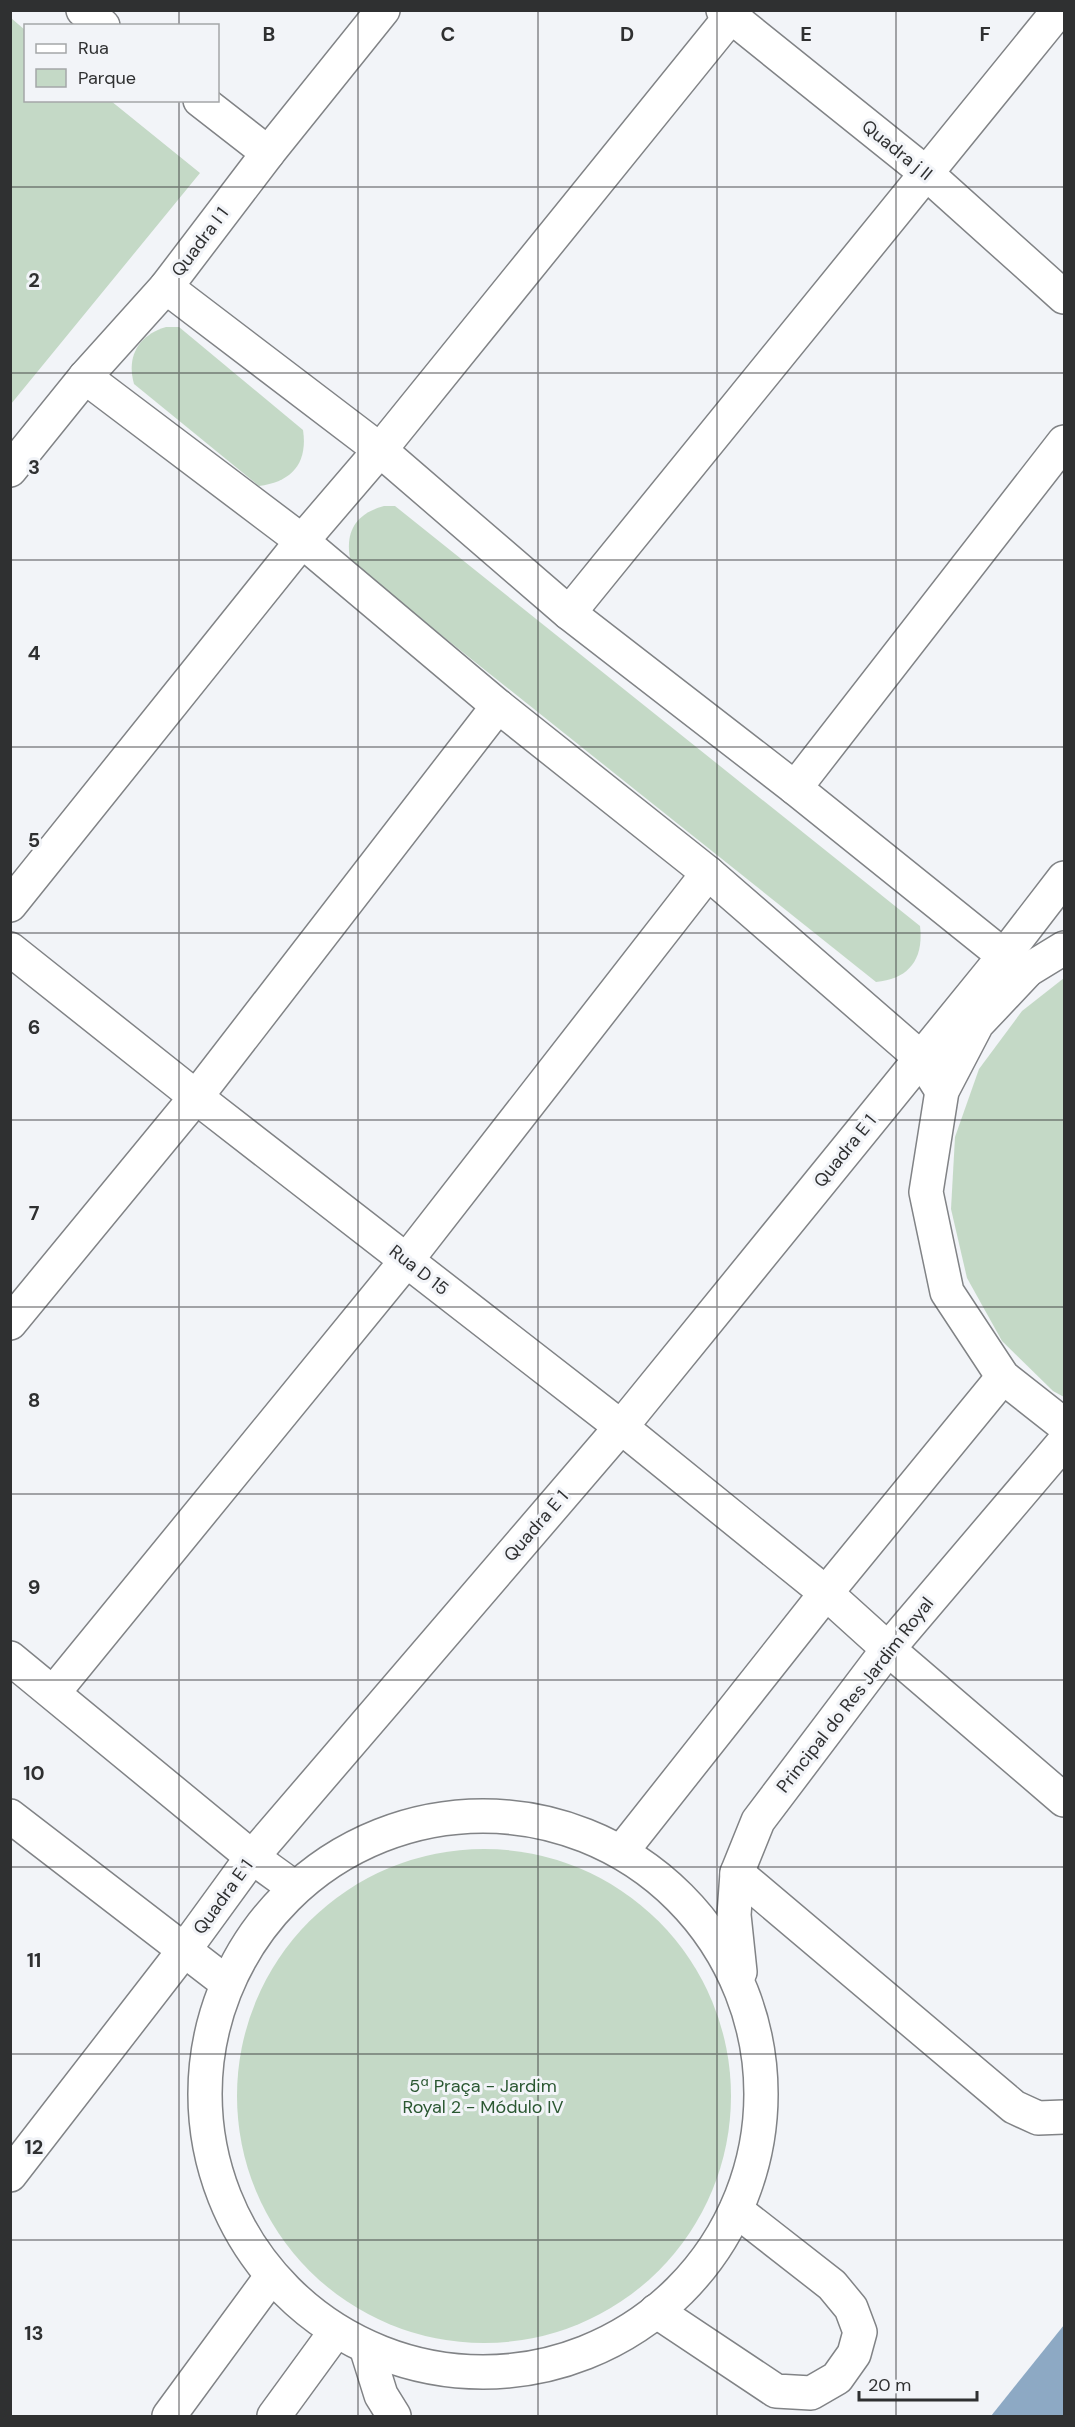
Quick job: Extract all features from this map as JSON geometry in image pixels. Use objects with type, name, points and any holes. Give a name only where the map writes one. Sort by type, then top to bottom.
[{"type":"street","points":[[83,10],[100,24]]},
{"type":"street","name":"Quadra I 1","points":[[10,470],[86,377],[166,287],[267,153],[384,10]]},
{"type":"street","points":[[569,613],[1059,10]]},
{"type":"street","points":[[10,905],[302,541],[380,450],[730,13]]},
{"type":"street","name":"Quadra j II","points":[[730,13],[926,174],[1065,297]]},
{"type":"street","points":[[203,102],[267,153]]},
{"type":"street","points":[[166,287],[380,450],[569,613],[1016,963]]},
{"type":"street","points":[[86,377],[302,541],[498,706],[708,873],[921,1058],[942,1091]]},
{"type":"street","points":[[795,788],[1065,442]]},
{"type":"street","points":[[10,1323],[196,1097],[498,706]]},
{"type":"street","points":[[54,1692],[406,1261],[708,873]]},
{"type":"street","name":"Quadra E 1","points":[[10,2175],[252,1857],[621,1427],[921,1058],[1016,963],[1065,878]]},
{"type":"street","points":[[1065,948],[1016,963],[977,1024],[942,1091],[926,1192],[947,1292],[1003,1377],[1065,1425]]},
{"type":"street","name":"Rua D 15","points":[[10,949],[196,1097],[621,1427],[826,1593],[1065,1800]]},
{"type":"street","points":[[622,1851],[826,1593],[1003,1377]]},
{"type":"street","name":"Principal do Res Jardim Royal","points":[[741,1985],[734,1915],[737,1873],[758,1821],[888,1649],[1060,1458]]},
{"type":"street","points":[[10,1658],[252,1857],[295,1888]]},
{"type":"street","points":[[10,1816],[226,1983]]},
{"type":"street","points":[[453,1817],[540,1821],[622,1851],[671,1887],[712,1933],[741,1985],[761,2060],[759,2136],[736,2210],[715,2248],[695,2273],[656,2311],[605,2343],[547,2364],[486,2372],[424,2366],[366,2347],[336,2331],[302,2306],[272,2277],[241,2235],[219,2187],[206,2136],[203,2084],[210,2032],[226,1983],[251,1940],[268,1916],[295,1888],[368,1840],[453,1817]]},
{"type":"street","points":[[737,1873],[1014,2107],[1038,2118],[1065,2117]]},
{"type":"street","points":[[656,2311],[776,2391],[811,2393],[837,2378],[854,2354],[860,2332],[851,2308],[832,2285],[736,2210]]},
{"type":"street","points":[[169,2416],[272,2277]]},
{"type":"street","points":[[274,2416],[336,2331]]},
{"type":"street","points":[[366,2347],[381,2395],[394,2416]]},
{"type":"green space","points":[[11,18],[24,29],[24,102],[112,102],[200,173],[11,404]]},
{"type":"green space","points":[[166,327],[179,327],[303,430],[303,452],[300,461],[289,475],[271,484],[259,486],[134,384],[132,364],[137,348],[148,335]]},
{"type":"green space","points":[[384,506],[395,506],[920,926],[919,948],[912,965],[897,977],[876,982],[351,563],[349,543],[354,527],[365,514]]},
{"type":"green space","points":[[1064,978],[1064,1397],[1053,1391],[1002,1341],[967,1278],[951,1209],[955,1137],[979,1069],[1022,1011]]},
{"type":"green space","name":"5ª Praça - Jardim Royal 2 - Módulo IV","points":[[484,1849],[532,1853],[579,1867],[621,1890],[659,1921],[690,1959],[713,2001],[727,2048],[731,2096],[727,2144],[713,2191],[690,2233],[659,2271],[621,2302],[579,2325],[532,2339],[484,2343],[436,2339],[389,2325],[347,2302],[309,2271],[278,2233],[255,2191],[241,2144],[237,2096],[241,2048],[255,2001],[278,1959],[309,1921],[347,1890],[389,1867],[436,1853]]},
{"type":"water","points":[[1064,2325],[1064,2416],[991,2416]]}]
